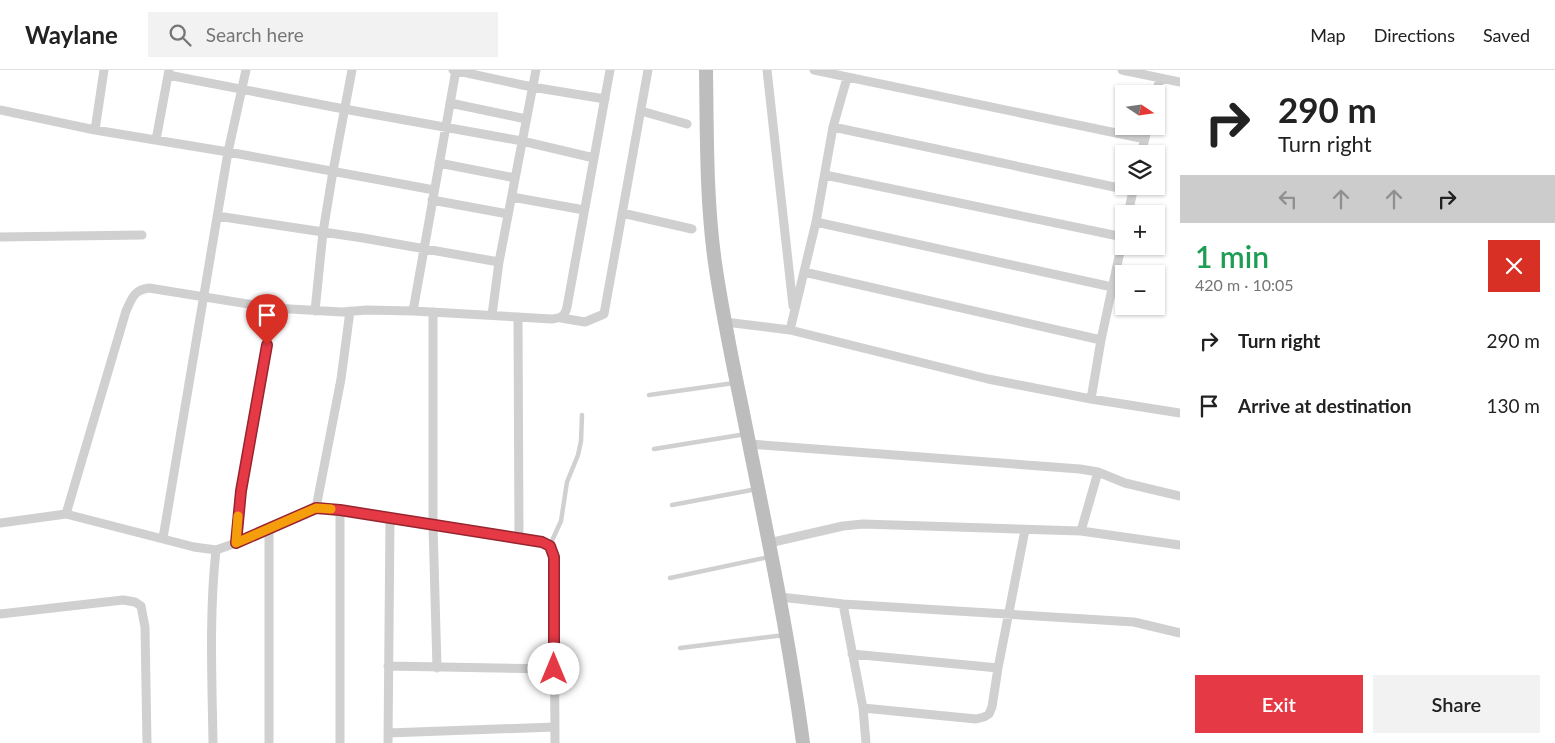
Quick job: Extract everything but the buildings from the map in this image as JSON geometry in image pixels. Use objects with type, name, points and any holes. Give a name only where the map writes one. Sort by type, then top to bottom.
[{"type":"street","points":[[95,130],[104,70]]},
{"type":"street","points":[[163,538],[228,152],[246,70]]},
{"type":"street","points":[[315,311],[323,232],[352,70]]},
{"type":"street","points":[[413,311],[455,70],[532,87],[605,100]]},
{"type":"street","points":[[492,315],[499,262],[536,70]]},
{"type":"street","points":[[561,318],[567,307],[610,70]]},
{"type":"street","points":[[66,514],[126,311],[134,295],[141,289],[149,288],[273,308],[315,311],[413,311],[561,318],[585,322],[604,314],[648,70]]},
{"type":"street","points":[[706,70],[709,188],[715,261],[736,382],[780,597],[803,743]]},
{"type":"street","points":[[767,70],[794,313]]},
{"type":"street","points":[[814,70],[1145,139]]},
{"type":"street","points":[[1122,70],[1180,82]]},
{"type":"street","points":[[156,140],[168,72],[344,110],[522,141],[594,158]]},
{"type":"street","points":[[790,330],[816,222],[833,127],[847,78]]},
{"type":"street","points":[[1158,85],[1160,78]]},
{"type":"street","points":[[450,103],[526,119]]},
{"type":"street","points":[[0,110],[95,130],[228,152],[434,190]]},
{"type":"street","points":[[641,112],[687,124]]},
{"type":"street","points":[[833,127],[1115,185]]},
{"type":"street","points":[[1143,145],[1146,135]]},
{"type":"street","points":[[439,163],[515,178]]},
{"type":"street","points":[[825,175],[1115,233]]},
{"type":"street","points":[[512,197],[584,210]]},
{"type":"street","points":[[432,200],[508,214]]},
{"type":"street","points":[[622,214],[692,230]]},
{"type":"street","points":[[217,216],[423,248],[499,262]]},
{"type":"street","points":[[816,222],[1112,287]]},
{"type":"street","points":[[0,237],[142,235]]},
{"type":"street","points":[[1091,399],[1119,255]]},
{"type":"street","points":[[804,272],[1101,340]]},
{"type":"street","points":[[236,543],[241,491],[273,308]]},
{"type":"street","points":[[316,508],[339,389],[350,312]]},
{"type":"street","points":[[433,312],[433,525],[437,668]]},
{"type":"street","points":[[518,317],[519,538]]},
{"type":"street","points":[[725,322],[790,330],[988,379],[1091,399],[1180,413]]},
{"type":"street","points":[[748,439],[1080,469],[1098,472],[1125,483],[1180,496]]},
{"type":"street","points":[[1081,531],[1098,472]]},
{"type":"street","points":[[0,523],[66,514],[194,547],[216,550],[316,508],[340,510],[542,542],[550,546],[554,557],[555,743]]},
{"type":"street","points":[[340,510],[340,743]]},
{"type":"street","points":[[388,743],[390,518]]},
{"type":"street","points":[[770,550],[843,526],[863,524],[1081,531],[1180,545]]},
{"type":"street","points":[[270,528],[270,743]]},
{"type":"street","points":[[862,708],[976,719],[989,714],[992,707],[1025,530]]},
{"type":"street","points":[[213,743],[212,636],[213,573],[216,550]]},
{"type":"street","points":[[780,597],[844,604],[1134,622],[1180,633]]},
{"type":"street","points":[[0,614],[123,600],[135,602],[141,606],[145,627],[147,743]]},
{"type":"street","points":[[844,604],[862,708],[866,743]]},
{"type":"street","points":[[852,654],[998,668]]},
{"type":"street","points":[[388,666],[554,669]]},
{"type":"street","points":[[388,732],[555,727]]},
{"type":"lane","points":[[649,395],[736,382]]},
{"type":"lane","points":[[550,546],[561,521],[567,482],[578,455],[581,441],[582,415]]},
{"type":"lane","points":[[654,449],[748,439]]},
{"type":"lane","points":[[672,505],[758,489]]},
{"type":"lane","points":[[670,578],[770,550]]},
{"type":"lane","points":[[680,648],[786,635]]},
{"type":"slow traffic","points":[[238,516],[236,543],[316,508],[331,509]]},
{"type":"route","points":[[267,345],[241,491],[236,543],[316,508],[340,510],[542,542],[550,546],[554,557],[554,669]]}]
